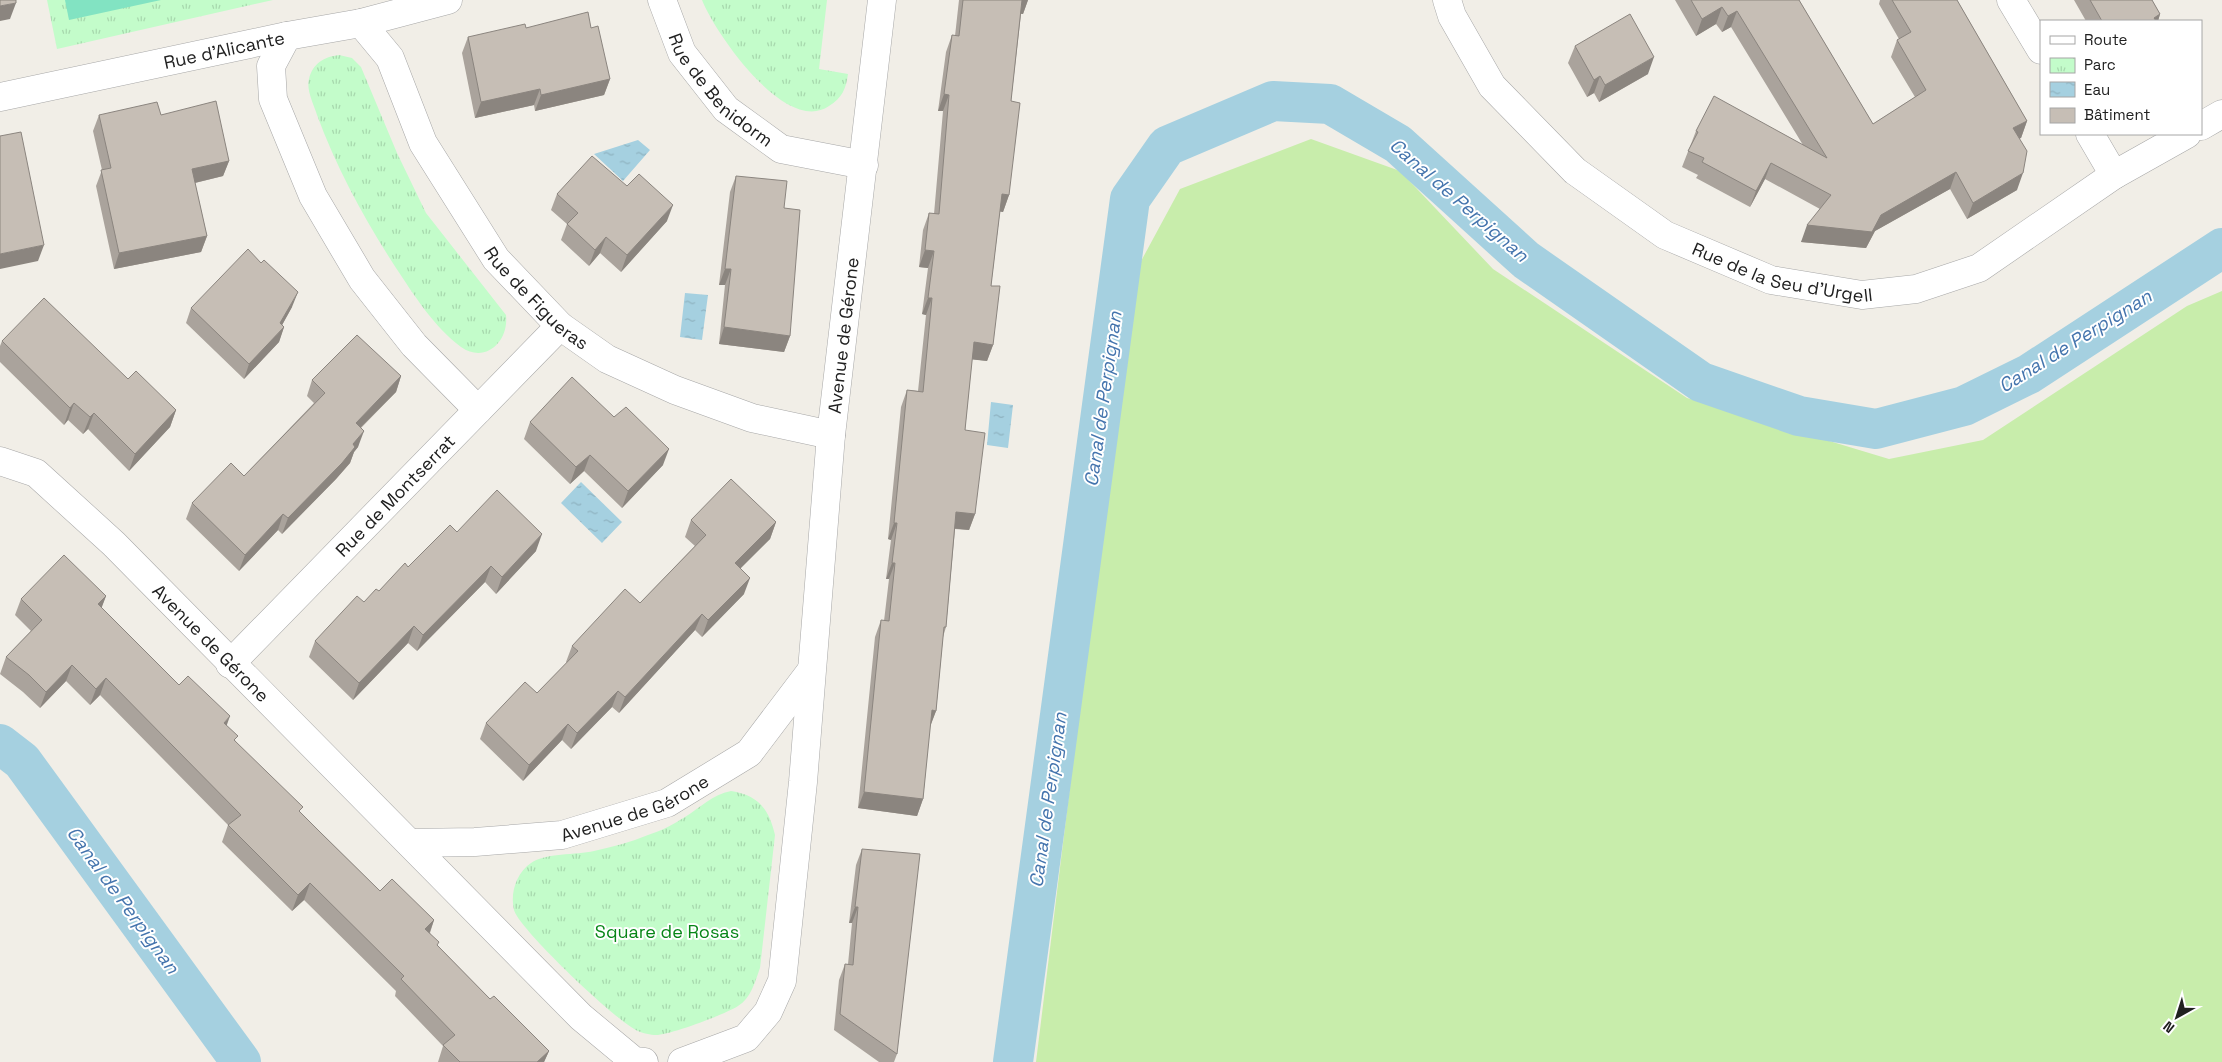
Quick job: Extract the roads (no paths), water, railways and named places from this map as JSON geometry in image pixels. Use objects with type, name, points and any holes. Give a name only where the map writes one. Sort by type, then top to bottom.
[{"type":"street","name":"Rue d'Alicante","points":[[0,97],[288,36],[361,23],[448,0]]},
{"type":"street","name":"Rue de Benidorm","points":[[662,0],[682,53],[726,109],[781,149],[864,165]]},
{"type":"street","name":"Avenue de Gérone","points":[[682,1062],[746,1038],[768,1012],[782,981],[804,782],[811,671],[831,435],[882,0]]},
{"type":"street","name":"Rue de la Seu d'Urgell","points":[[1447,0],[1452,16],[1492,86],[1575,171],[1665,235],[1771,280],[1862,295],[1916,288],[1979,268],[2114,175],[2185,135]]},
{"type":"street","points":[[2011,0],[2040,48]]},
{"type":"street","name":"Rue de Figueras","points":[[361,23],[390,58],[424,144],[496,259],[560,326],[607,360],[675,390],[752,418],[831,435]]},
{"type":"street","points":[[288,36],[271,66],[273,99],[313,196],[362,279],[414,345],[478,410]]},
{"type":"street","points":[[2202,125],[2222,114]]},
{"type":"street","points":[[2091,135],[2114,175]]},
{"type":"street","name":"Rue de Montserrat","points":[[230,664],[560,326]]},
{"type":"street","name":"Avenue de Gérone","points":[[0,460],[36,473],[114,544],[230,664],[581,1017],[634,1061],[644,1062]]},
{"type":"street","name":"Avenue de Gérone","points":[[410,844],[475,842],[562,835],[668,803],[749,752],[811,671]]},
{"type":"water","points":[[638,140],[650,150],[623,181],[594,154]]},
{"type":"water","points":[[685,293],[708,295],[702,340],[680,337]]},
{"type":"water","points":[[991,402],[1013,405],[1008,448],[987,445]]},
{"type":"water","points":[[581,482],[622,522],[602,543],[561,503]]},
{"type":"waterway","name":"Canal de Perpignan","points":[[1013,1062],[1130,199],[1167,146],[1273,101],[1330,104],[1398,144],[1526,260],[1701,382],[1799,416],[1876,429],[1964,406],[2029,374],[2222,248]]},
{"type":"waterway","name":"Canal de Perpignan","points":[[0,744],[22,761],[241,1062]]},
{"type":"park label","name":"Square de Rosas","points":[[667,931]]}]
